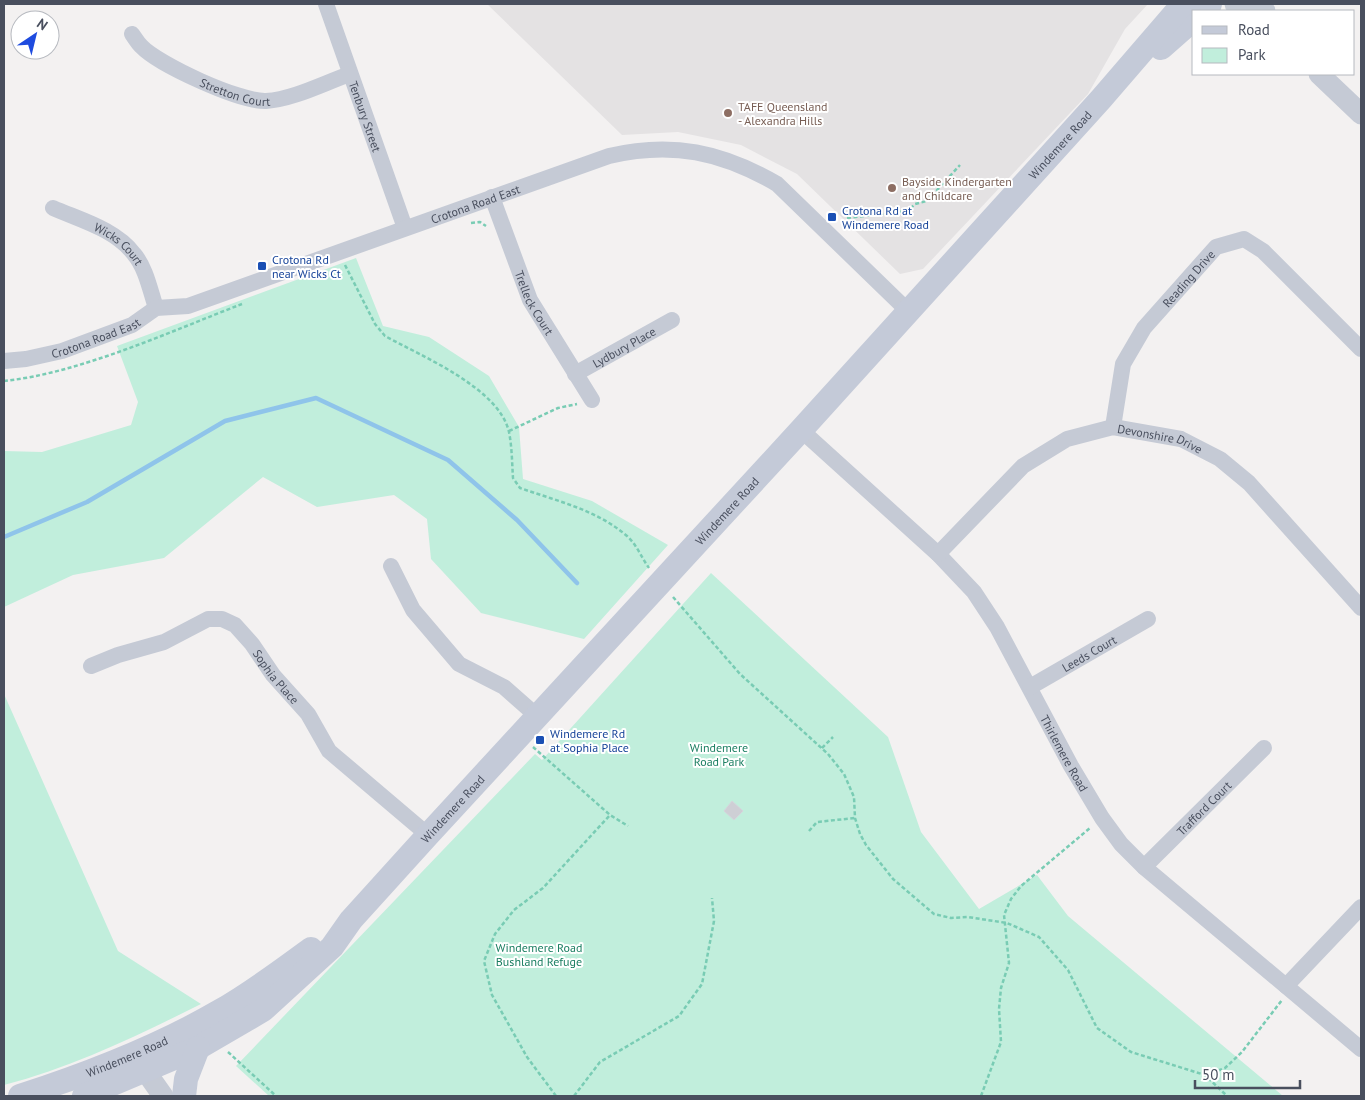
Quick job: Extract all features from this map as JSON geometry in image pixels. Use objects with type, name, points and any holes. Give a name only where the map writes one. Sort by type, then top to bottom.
[{"type":"main road","name":"Windemere Road","points":[[20,1096],[142,1061],[198,1048],[263,1010],[332,947],[351,920],[520,736],[666,590],[801,430],[1101,99],[1183,4]]},
{"type":"main road","name":"Windemere Road","points":[[1101,99],[1192,22]]},
{"type":"main road","name":"Windemere Road","points":[[84,1096],[221,1011],[351,920]]},
{"type":"main road","points":[[184,1096],[186,1079],[198,1048]]},
{"type":"street","name":"Tenbury Street","points":[[326,4],[405,228]]},
{"type":"street","name":"Stretton Court","points":[[132,34],[141,47],[170,66],[238,97],[254,101],[268,101],[285,97],[350,74]]},
{"type":"street","points":[[1320,75],[1361,114]]},
{"type":"street","name":"Crotona Road East","points":[[4,360],[26,359],[62,351],[132,325],[156,308],[188,306],[492,197],[624,152],[663,148],[700,152],[739,164],[777,184],[908,312]]},
{"type":"street","name":"Trelleck Court","points":[[492,197],[530,300],[592,400]]},
{"type":"street","name":"Wicks Court","points":[[53,208],[121,240],[134,254],[143,270],[156,308]]},
{"type":"street","name":"Reading Drive","points":[[1113,427],[1123,364],[1144,328],[1216,247],[1244,239],[1262,251],[1361,349]]},
{"type":"street","name":"Lydbury Place","points":[[575,374],[672,320]]},
{"type":"street","name":"Devonshire Drive","points":[[938,554],[1023,466],[1067,439],[1113,427],[1181,439],[1220,459],[1249,483],[1361,608]]},
{"type":"street","name":"Thirlemere Road","points":[[801,430],[938,554],[974,592],[997,627],[1071,766],[1102,818],[1121,844],[1144,867],[1361,1049]]},
{"type":"street","points":[[391,566],[414,610],[459,664],[504,687],[538,717]]},
{"type":"street","name":"Sophia Place","points":[[92,666],[118,655],[164,642],[208,619],[222,619],[236,625],[252,644],[273,675],[308,714],[329,752],[428,835]]},
{"type":"street","name":"Leeds Court","points":[[1030,687],[1148,619]]},
{"type":"street","name":"Trafford Court","points":[[1144,867],[1264,748]]},
{"type":"street","points":[[1286,986],[1361,907]]},
{"type":"street","points":[[142,1061],[163,1096]]},
{"type":"path","points":[[847,218],[908,211],[914,204],[927,201],[960,165]]},
{"type":"path","points":[[464,225],[480,222],[490,231],[502,227]]},
{"type":"path","points":[[337,268],[354,262]]},
{"type":"path","points":[[345,265],[375,324],[385,336],[474,385],[495,405],[509,431],[513,478],[516,484],[520,488],[606,521],[628,536],[638,548],[643,560],[666,590],[740,674],[822,748],[844,774],[854,797],[855,818],[866,845],[893,879],[934,914],[952,918],[968,916],[1007,923],[1038,937],[1068,970],[1097,1028],[1131,1052],[1205,1075],[1227,1096]]},
{"type":"path","points":[[4,381],[36,378],[108,355],[243,304]]},
{"type":"path","points":[[509,431],[558,408],[592,400]]},
{"type":"path","points":[[520,736],[610,815],[628,826]]},
{"type":"path","points":[[822,748],[833,737]]},
{"type":"path","points":[[556,1096],[527,1057],[492,995],[484,961],[495,934],[514,910],[543,888],[610,815]]},
{"type":"path","points":[[808,831],[817,822],[855,818]]},
{"type":"path","points":[[981,1096],[1001,1042],[999,1009],[1001,988],[1009,963],[1007,923],[1004,915],[1011,899],[1021,886],[1102,818]]},
{"type":"path","points":[[574,1096],[600,1062],[679,1016],[702,984],[714,921],[712,898]]},
{"type":"path","points":[[1205,1075],[1225,1068],[1242,1052],[1283,999],[1286,986]]},
{"type":"path","points":[[221,1034],[227,1051],[276,1096]]},
{"type":"shaded area","name":"TAFE Queensland - Alexandra Hills","points":[[487,4],[1148,4],[1125,29],[1088,94],[923,269],[900,274],[797,174],[741,145],[678,132],[622,135]]},
{"type":"green space","points":[[356,258],[383,326],[429,337],[489,376],[519,427],[523,479],[592,501],[668,545],[584,639],[481,613],[431,559],[427,519],[394,495],[317,507],[263,477],[164,558],[73,575],[4,607],[4,451],[42,452],[131,425],[138,402],[117,346]]},
{"type":"green space","points":[[711,573],[888,737],[921,832],[979,909],[1037,875],[1068,916],[1283,1096],[269,1096],[236,1066],[535,754],[542,760]]},
{"type":"green space","points":[[4,694],[118,951],[201,1004],[129,1039],[80,1060],[4,1085]]},
{"type":"building","points":[[732,801],[743,811],[734,820],[724,811]]},
{"type":"waterway","points":[[4,537],[87,502],[225,421],[316,398],[448,460],[517,520],[577,583]]},
{"type":"place","name":"TAFE Queensland - Alexandra Hills","points":[[728,113]]},
{"type":"place","name":"Bayside Kindergarten and Childcare","points":[[892,188]]},
{"type":"place","name":"Crotona Rd at Windemere Road","points":[[832,217]]},
{"type":"place","name":"Crotona Rd near Wicks Ct","points":[[262,266]]},
{"type":"place","name":"Windemere Rd at Sophia Place","points":[[540,740]]},
{"type":"park label","name":"Windemere Road Park","points":[[719,754]]},
{"type":"park label","name":"Windemere Road Bushland Refuge","points":[[539,954]]}]
